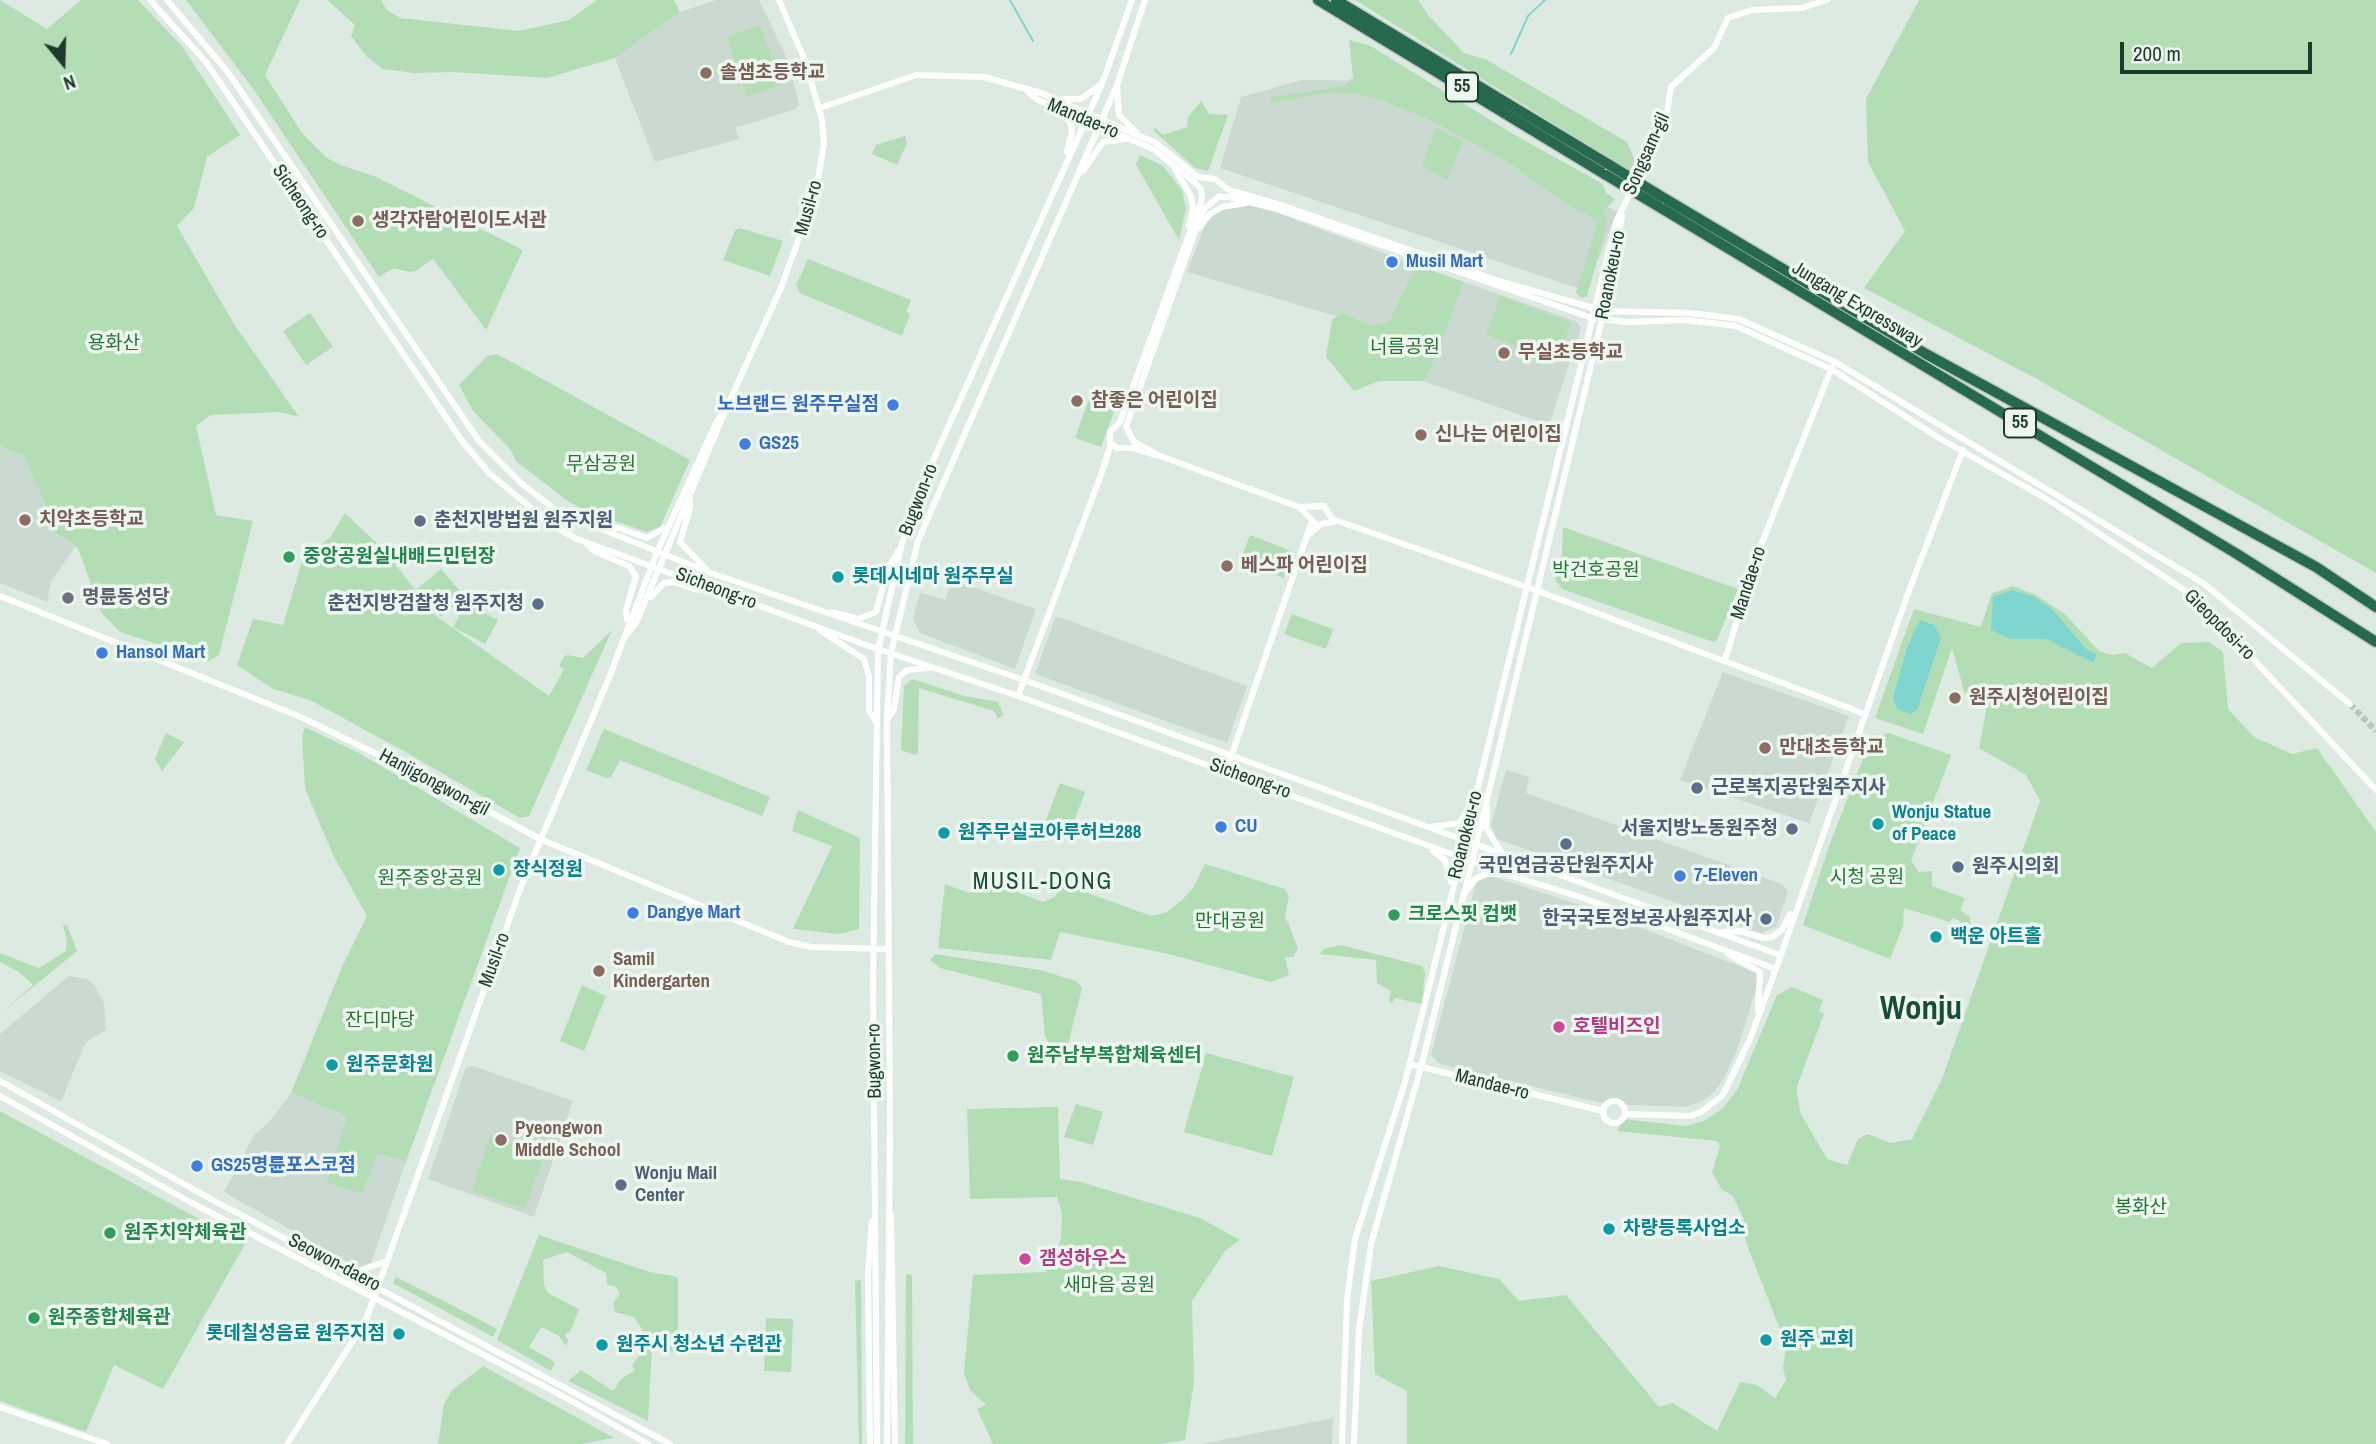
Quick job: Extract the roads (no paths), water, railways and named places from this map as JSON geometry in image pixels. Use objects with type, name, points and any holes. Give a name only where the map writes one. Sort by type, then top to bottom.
[{"type":"highway","name":"Jungang Expressway","points":[[1318,0],[1607,169]]},
{"type":"highway","name":"Jungang Expressway","points":[[1335,0],[2376,642]]},
{"type":"highway","name":"Jungang Expressway","points":[[1663,203],[1926,354],[2316,567],[2376,607]]},
{"type":"street","name":"Sicheong-ro","points":[[150,0],[206,62],[462,441],[489,472],[534,513],[584,542],[878,650],[1018,696],[1426,846],[1586,899],[1716,947]]},
{"type":"street","name":"Sicheong-ro","points":[[167,0],[227,71],[480,440],[502,465],[547,504],[592,527],[708,572],[1024,680],[1780,955]]},
{"type":"street","name":"Musil-ro","points":[[623,639],[636,623],[726,409],[781,288],[816,190],[824,144],[820,108],[806,63],[779,0]]},
{"type":"street","name":"Bugwon-ro","points":[[877,1444],[873,948],[878,650],[902,543],[928,472],[1102,84],[1132,0]]},
{"type":"street","name":"Bugwon-ro","points":[[887,1444],[890,1125],[887,719],[891,653],[918,541],[1117,85],[1145,0]]},
{"type":"street","name":"Songsam-gil","points":[[1624,204],[1666,119],[1671,87],[1714,48],[1728,18],[1752,10],[1802,8],[1827,0]]},
{"type":"street","name":"Mandae-ro","points":[[820,108],[916,75],[984,77],[1027,91],[1156,144],[1205,181],[1215,179],[1222,188],[1593,314],[1603,315]]},
{"type":"street","points":[[1052,102],[1077,100],[1102,84]]},
{"type":"street","points":[[1117,85],[1119,115],[1137,138]]},
{"type":"street","points":[[1052,102],[1068,117],[1071,124],[1062,173]]},
{"type":"street","points":[[1077,178],[1103,142],[1137,138]]},
{"type":"street","name":"Mandae-ro","points":[[1137,138],[1167,159],[1208,200],[1217,198],[1258,203],[1355,233]]},
{"type":"street","points":[[1167,159],[1188,186],[1191,196],[1193,209],[1187,245]]},
{"type":"street","points":[[1160,456],[1132,440],[1126,428],[1200,207],[1205,181]]},
{"type":"street","points":[[1187,245],[1202,213],[1217,198],[1222,188]]},
{"type":"street","points":[[1187,245],[1210,214],[1233,204],[1258,203]]},
{"type":"street","name":"Roanokeu-ro","points":[[1342,1444],[1346,1331],[1350,1268],[1355,1239],[1409,1064],[1616,222],[1624,204]]},
{"type":"street","name":"Roanokeu-ro","points":[[1354,1444],[1359,1330],[1371,1244],[1421,1068],[1538,591],[1603,315],[1624,204]]},
{"type":"street","points":[[1018,696],[1102,472],[1111,443],[1109,436],[1120,422],[1178,272]]},
{"type":"street","points":[[1603,315],[1626,322],[1686,320],[1736,326],[1833,365],[1967,442],[1865,714],[1795,908],[1776,969],[1723,1095],[1713,1105],[1691,1116],[1625,1114]]},
{"type":"street","points":[[1833,365],[1962,452]]},
{"type":"street","name":"Mandae-ro","points":[[1725,660],[1757,555],[1833,365]]},
{"type":"street","points":[[431,396],[444,389]]},
{"type":"street","name":"Musil-ro","points":[[374,1298],[540,839],[651,565],[716,423],[726,409]]},
{"type":"street","points":[[1116,427],[1126,428]]},
{"type":"street","points":[[1102,472],[1132,440]]},
{"type":"street","name":"Gieopdosi-ro","points":[[1967,442],[2203,583],[2350,704]]},
{"type":"street","points":[[1111,443],[1160,456],[1299,507],[1324,506],[1325,520],[1309,537]]},
{"type":"street","name":"Gieopdosi-ro","points":[[1962,452],[2047,499],[2196,598],[2376,790]]},
{"type":"street","points":[[690,496],[690,508],[680,542],[708,572]]},
{"type":"street","points":[[1299,507],[1311,519],[1353,526],[1527,587],[1865,714]]},
{"type":"street","points":[[1226,771],[1309,537],[1314,507]]},
{"type":"street","points":[[592,527],[618,528],[647,538],[661,532],[672,518]]},
{"type":"street","points":[[584,542],[593,551],[629,566],[636,576],[626,610],[627,623]]},
{"type":"street","points":[[823,612],[839,612],[858,619],[876,612],[887,571],[902,543]]},
{"type":"street","points":[[636,623],[653,594],[664,583],[674,582],[697,590],[704,585]]},
{"type":"street","name":"Hanjigongwon-gil","points":[[0,596],[303,718],[427,778],[540,839],[789,942],[811,947],[889,949]]},
{"type":"street","points":[[817,627],[831,640],[864,659],[869,676],[869,710],[877,722]]},
{"type":"street","points":[[887,719],[894,709],[899,677],[907,670],[940,669]]},
{"type":"street","points":[[1425,827],[1460,823],[1476,798]]},
{"type":"street","points":[[1487,799],[1486,828],[1504,856]]},
{"type":"street","points":[[1426,846],[1445,860],[1450,869],[1451,898]]},
{"type":"street","points":[[1461,901],[1475,878],[1486,874],[1506,874]]},
{"type":"street","points":[[1717,932],[1740,931],[1764,938],[1772,937],[1782,930],[1795,908]]},
{"type":"street","points":[[1716,947],[1776,969]]},
{"type":"street","points":[[1716,947],[1760,972],[1758,1015]]},
{"type":"street","name":"Mandae-ro","points":[[1409,1064],[1603,1111]]},
{"type":"street","name":"Seowon-daero","points":[[0,1081],[670,1444]]},
{"type":"street","name":"Seowon-daero","points":[[0,1096],[99,1152],[648,1444]]},
{"type":"street","points":[[1618,1101],[1624,1105],[1625,1114],[1620,1122],[1612,1123],[1606,1119],[1603,1111],[1607,1103],[1618,1101]]},
{"type":"street","points":[[876,1126],[890,1125]]},
{"type":"street","points":[[99,1152],[105,1140]]},
{"type":"street","name":"Bugwon-ro","points":[[889,1204],[893,1230],[895,1444]]},
{"type":"street","name":"Bugwon-ro","points":[[870,1444],[868,1272],[875,1206]]},
{"type":"street","points":[[353,1273],[387,1261]]},
{"type":"street","points":[[287,1444],[366,1320],[374,1298]]},
{"type":"street","points":[[1346,1331],[1359,1330]]},
{"type":"street","points":[[0,1407],[107,1444]]},
{"type":"water","points":[[2012,590],[2034,597],[2053,610],[2086,649],[2096,654],[2094,663],[2046,639],[2011,639],[1991,630],[1993,597]]},
{"type":"water","points":[[1920,620],[1934,625],[1941,638],[1917,710],[1910,714],[1897,709],[1893,698],[1907,648]]},
{"type":"waterway","points":[[1010,0],[1033,41]]},
{"type":"waterway","points":[[1511,54],[1528,16],[1545,0]]},
{"type":"tunnel","points":[[2350,704],[2376,731]]},
{"type":"place","name":"솔샘초등학교","points":[[706,73]]},
{"type":"place","name":"생각자람어린이도서관","points":[[358,221]]},
{"type":"place","name":"Musil Mart","points":[[1392,262]]},
{"type":"place","name":"무실초등학교","points":[[1504,353]]},
{"type":"place","name":"참좋은 어린이집","points":[[1077,401]]},
{"type":"place","name":"노브랜드 원주무실점","points":[[893,405]]},
{"type":"place","name":"신나는 어린이집","points":[[1421,435]]},
{"type":"place","name":"GS25","points":[[745,444]]},
{"type":"place","name":"치악초등학교","points":[[25,520]]},
{"type":"place","name":"춘천지방법원 원주지원","points":[[420,521]]},
{"type":"place","name":"중앙공원실내배드민턴장","points":[[289,557]]},
{"type":"place","name":"베스파 어린이집","points":[[1227,566]]},
{"type":"place","name":"롯데시네마 원주무실","points":[[838,577]]},
{"type":"place","name":"명륜동성당","points":[[68,598]]},
{"type":"place","name":"춘천지방검찰청 원주지청","points":[[538,604]]},
{"type":"place","name":"Hansol Mart","points":[[102,653]]},
{"type":"place","name":"원주시청어린이집","points":[[1955,698]]},
{"type":"place","name":"만대초등학교","points":[[1765,748]]},
{"type":"place","name":"근로복지공단원주지사","points":[[1697,788]]},
{"type":"place","name":"Wonju Statue of Peace","points":[[1878,824]]},
{"type":"place","name":"CU","points":[[1221,827]]},
{"type":"place","name":"서울지방노동원주청","points":[[1792,829]]},
{"type":"place","name":"원주무실코아루허브288","points":[[944,833]]},
{"type":"place","name":"국민연금공단원주지사","points":[[1566,844]]},
{"type":"place","name":"원주시의회","points":[[1958,867]]},
{"type":"place","name":"장식정원","points":[[499,870]]},
{"type":"place","name":"7-Eleven","points":[[1680,876]]},
{"type":"place","name":"Dangye Mart","points":[[633,913]]},
{"type":"place","name":"크로스핏 컴뱃","points":[[1394,915]]},
{"type":"place","name":"한국국토정보공사원주지사","points":[[1766,919]]},
{"type":"place","name":"백운 아트홀","points":[[1936,937]]},
{"type":"place","name":"Samil Kindergarten","points":[[599,971]]},
{"type":"place","name":"호텔비즈인","points":[[1559,1027]]},
{"type":"place","name":"원주남부복합체육센터","points":[[1013,1056]]},
{"type":"place","name":"원주문화원","points":[[332,1065]]},
{"type":"place","name":"Pyeongwon Middle School","points":[[501,1140]]},
{"type":"place","name":"GS25명륜포스코점","points":[[197,1166]]},
{"type":"place","name":"Wonju Mail Center","points":[[621,1185]]},
{"type":"place","name":"차량등록사업소","points":[[1609,1229]]},
{"type":"place","name":"원주치악체육관","points":[[110,1233]]},
{"type":"place","name":"갬성하우스","points":[[1025,1259]]},
{"type":"place","name":"원주종합체육관","points":[[34,1318]]},
{"type":"place","name":"롯데칠성음료 원주지점","points":[[399,1334]]},
{"type":"place","name":"원주 교회","points":[[1766,1340]]},
{"type":"place","name":"원주시 청소년 수련관","points":[[602,1345]]},
{"type":"district","name":"MUSIL-DONG","points":[[1043,883]]},
{"type":"district","name":"Wonju","points":[[1921,1010]]},
{"type":"park label","name":"용화산","points":[[114,344]]},
{"type":"park label","name":"너름공원","points":[[1405,348]]},
{"type":"park label","name":"무삼공원","points":[[601,465]]},
{"type":"park label","name":"박건호공원","points":[[1596,571]]},
{"type":"park label","name":"시청 공원","points":[[1867,878]]},
{"type":"park label","name":"원주중앙공원","points":[[430,879]]},
{"type":"park label","name":"만대공원","points":[[1230,922]]},
{"type":"park label","name":"잔디마당","points":[[380,1021]]},
{"type":"park label","name":"봉화산","points":[[2141,1208]]},
{"type":"park label","name":"새마음 공원","points":[[1109,1286]]}]
